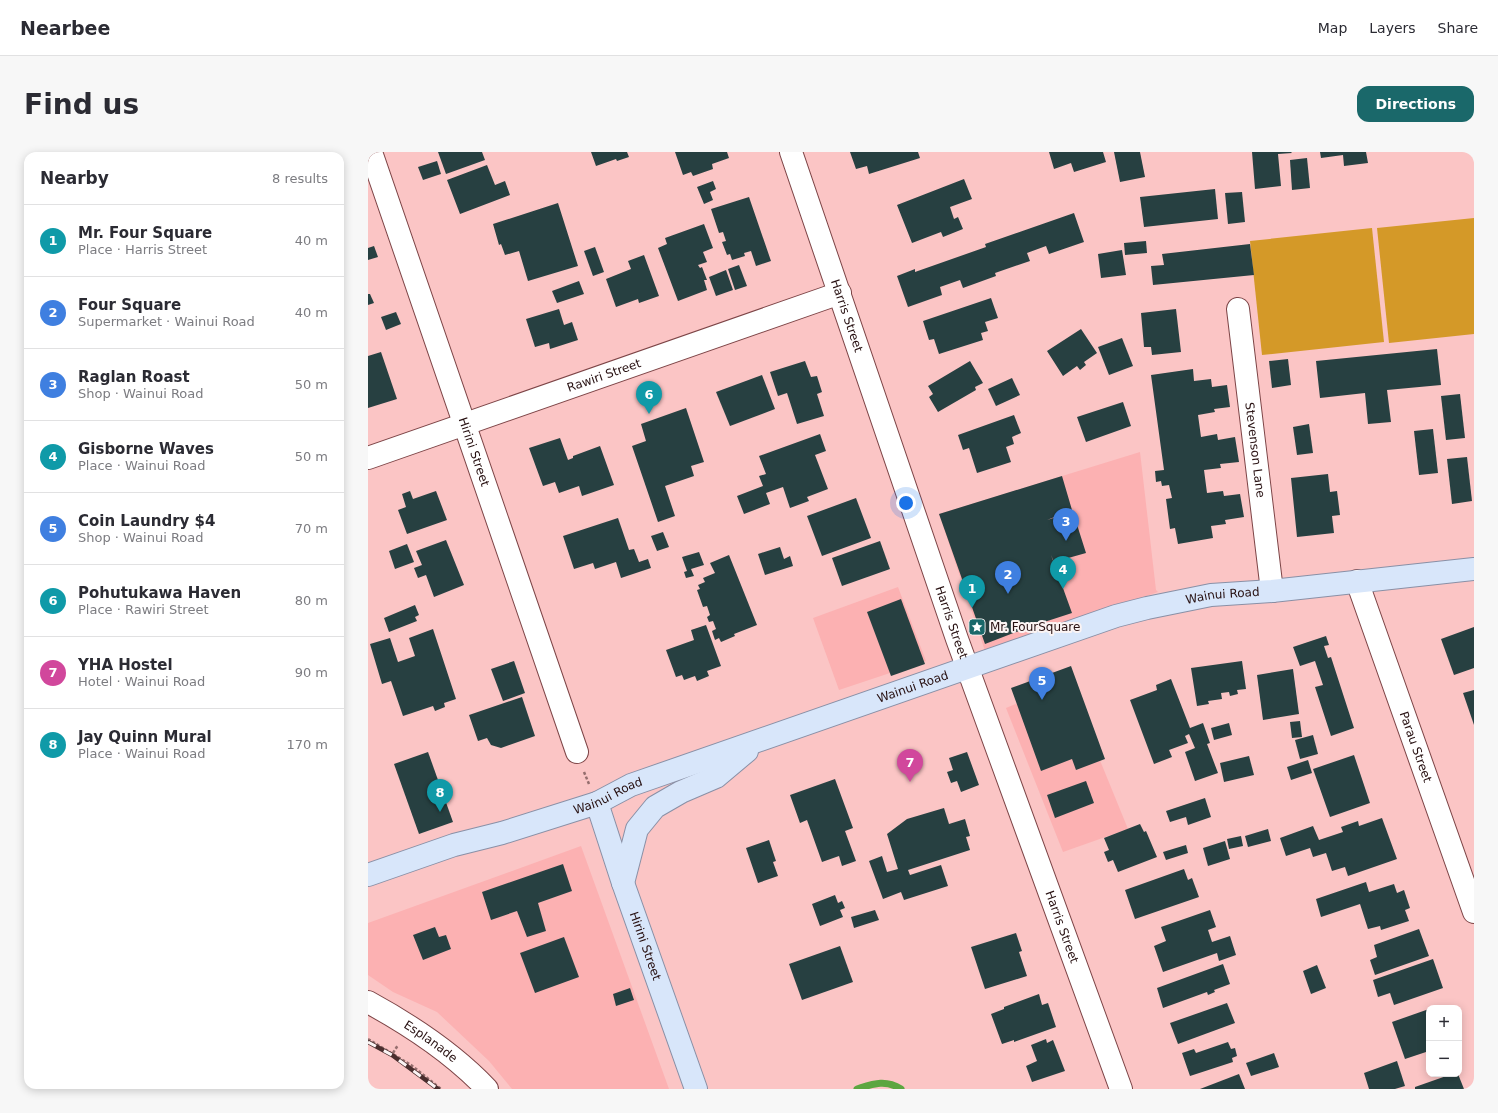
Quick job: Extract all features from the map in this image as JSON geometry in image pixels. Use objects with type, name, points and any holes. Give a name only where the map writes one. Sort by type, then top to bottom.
[{"type":"main road","name":"Wainui Road","points":[[368,875],[454,845],[502,833],[597,803],[631,785],[759,742],[1116,616],[1210,595],[1272,591],[1474,569]]},
{"type":"main road","points":[[623,883],[637,828],[655,807],[680,792],[716,777],[759,742]]},
{"type":"main road","name":"Hirini Street","points":[[597,803],[623,883],[696,1089]]},
{"type":"street","name":"Hirini Street","points":[[371,152],[577,752]]},
{"type":"street","name":"Harris Street","points":[[791,152],[969,668],[1121,1089]]},
{"type":"street","name":"Rawiri Street","points":[[368,458],[840,293]]},
{"type":"street","name":"Stevenson Lane","points":[[1238,309],[1272,591]]},
{"type":"street","name":"Parau Street","points":[[1357,582],[1474,912]]},
{"type":"street","name":"Esplanade","points":[[368,1002],[436,1043],[472,1073],[487,1089]]},
{"type":"path","points":[[577,752],[597,803]]},
{"type":"path","points":[[368,1039],[411,1065],[441,1089]]},
{"type":"shaded area","points":[[1474,218],[1474,334],[1389,343],[1377,228]]},
{"type":"shaded area","points":[[1372,228],[1384,342],[1262,355],[1250,241]]},
{"type":"shaded area","points":[[1140,452],[1156,590],[1158,592],[985,651],[939,514]]},
{"type":"shaded area","points":[[898,587],[926,661],[839,690],[813,618]]},
{"type":"shaded area","points":[[1068,682],[1128,829],[1063,852],[1006,708]]},
{"type":"shaded area","points":[[581,846],[669,1089],[512,1089],[489,1061],[437,1012],[393,992],[368,975],[368,923]]},
{"type":"building","points":[[438,152],[482,152],[485,160],[446,174]]},
{"type":"building","points":[[591,152],[627,152],[629,157],[617,161],[616,159],[596,166]]},
{"type":"building","points":[[675,152],[727,152],[729,158],[712,164],[713,169],[693,176],[691,172],[683,175]]},
{"type":"building","points":[[850,152],[918,152],[920,158],[869,174],[867,166],[856,169]]},
{"type":"building","points":[[1049,152],[1103,152],[1106,162],[1074,172],[1071,163],[1054,169]]},
{"type":"building","points":[[1114,152],[1140,152],[1145,177],[1120,182]]},
{"type":"building","points":[[1252,152],[1292,153],[1278,154],[1281,186],[1255,189]]},
{"type":"building","points":[[1320,152],[1366,152],[1368,163],[1344,166],[1343,155],[1321,158]]},
{"type":"building","points":[[1307,158],[1310,188],[1292,190],[1290,160]]},
{"type":"building","points":[[437,161],[441,174],[423,180],[418,167]]},
{"type":"building","points":[[487,165],[495,185],[505,181],[510,195],[460,214],[447,180]]},
{"type":"building","points":[[964,179],[972,199],[950,207],[954,219],[958,217],[963,229],[943,237],[941,232],[912,243],[897,205]]},
{"type":"building","points":[[713,181],[716,189],[710,192],[713,200],[704,204],[697,187]]},
{"type":"building","points":[[1215,189],[1218,219],[1144,227],[1140,197]]},
{"type":"building","points":[[1242,192],[1245,222],[1228,224],[1225,193]]},
{"type":"building","points":[[749,197],[771,261],[756,266],[751,251],[744,253],[745,256],[732,260],[730,254],[727,255],[722,242],[726,241],[723,232],[719,233],[711,209]]},
{"type":"building","points":[[558,203],[578,266],[528,281],[519,251],[505,255],[501,244],[499,245],[493,224]]},
{"type":"building","points":[[1074,213],[1084,242],[1049,254],[1046,246],[1027,253],[1030,261],[995,273],[996,276],[963,288],[960,280],[940,287],[942,295],[908,307],[897,276],[915,269],[915,272],[986,247],[985,244]]},
{"type":"building","points":[[704,224],[713,248],[703,252],[707,262],[698,265],[700,268],[702,267],[707,280],[704,280],[707,290],[678,301],[658,248],[667,244],[665,238]]},
{"type":"building","points":[[1146,241],[1147,253],[1125,255],[1124,243]]},
{"type":"building","points":[[1250,244],[1254,275],[1153,285],[1151,266],[1164,265],[1162,254]]},
{"type":"building","points":[[374,246],[378,257],[368,260],[368,248]]},
{"type":"building","points":[[595,247],[604,272],[593,276],[584,251]]},
{"type":"building","points":[[1122,250],[1126,275],[1101,278],[1098,254]]},
{"type":"building","points":[[644,255],[659,296],[639,303],[638,299],[616,307],[606,279],[631,269],[628,261]]},
{"type":"building","points":[[739,265],[747,286],[735,290],[728,269]]},
{"type":"building","points":[[726,270],[733,290],[716,296],[709,277]]},
{"type":"building","points":[[579,281],[584,294],[557,303],[552,291]]},
{"type":"building","points":[[368,294],[370,294],[374,303],[368,305]]},
{"type":"building","points":[[991,298],[998,318],[985,322],[988,331],[981,333],[983,340],[939,354],[934,339],[929,340],[923,321]]},
{"type":"building","points":[[559,309],[564,325],[572,322],[578,340],[550,349],[549,343],[535,347],[526,319]]},
{"type":"building","points":[[1176,309],[1181,352],[1152,355],[1151,347],[1144,347],[1141,313]]},
{"type":"building","points":[[396,312],[401,324],[386,330],[381,317]]},
{"type":"building","points":[[1081,329],[1097,353],[1084,362],[1086,365],[1080,370],[1077,366],[1063,376],[1047,351]]},
{"type":"building","points":[[1122,338],[1133,366],[1109,375],[1098,347]]},
{"type":"building","points":[[1437,349],[1441,385],[1387,390],[1391,422],[1368,424],[1365,393],[1320,398],[1316,361]]},
{"type":"building","points":[[381,352],[397,399],[368,408],[368,356]]},
{"type":"building","points":[[1288,359],[1291,385],[1272,388],[1269,361]]},
{"type":"building","points":[[805,361],[811,377],[817,376],[822,392],[817,394],[824,416],[797,424],[787,393],[778,396],[770,372]]},
{"type":"building","points":[[970,361],[983,383],[975,387],[976,390],[938,412],[929,397],[933,394],[928,386]]},
{"type":"building","points":[[1193,369],[1194,381],[1211,379],[1212,387],[1227,385],[1230,407],[1214,409],[1215,412],[1198,415],[1201,437],[1217,434],[1218,440],[1235,437],[1239,462],[1220,464],[1221,468],[1204,470],[1207,493],[1223,491],[1224,496],[1240,494],[1244,517],[1225,520],[1226,524],[1211,526],[1213,538],[1178,544],[1175,528],[1170,529],[1166,499],[1172,498],[1169,485],[1162,486],[1161,481],[1156,482],[1155,471],[1164,470],[1151,375]]},
{"type":"building","points":[[762,375],[775,409],[730,426],[716,392]]},
{"type":"building","points":[[1012,378],[1020,395],[996,406],[988,389]]},
{"type":"building","points":[[1460,394],[1465,438],[1446,440],[1441,396]]},
{"type":"building","points":[[1123,402],[1131,426],[1086,442],[1077,417]]},
{"type":"building","points":[[686,408],[704,462],[691,466],[694,476],[665,486],[675,516],[658,522],[632,446],[646,441],[641,424]]},
{"type":"building","points":[[1014,415],[1021,433],[1012,437],[1014,444],[1006,447],[1011,462],[977,473],[969,448],[963,450],[958,435]]},
{"type":"building","points":[[1309,424],[1313,453],[1297,455],[1293,427]]},
{"type":"building","points":[[1433,429],[1438,473],[1419,475],[1414,431]]},
{"type":"building","points":[[820,434],[826,451],[815,455],[828,489],[807,497],[809,501],[790,508],[783,487],[766,493],[770,504],[744,514],[737,496],[763,486],[759,476],[766,474],[759,456]]},
{"type":"building","points":[[560,438],[568,460],[573,458],[573,456],[600,446],[614,485],[582,496],[579,486],[559,493],[555,482],[543,486],[529,448]]},
{"type":"building","points":[[1467,457],[1472,501],[1452,504],[1447,459]]},
{"type":"building","points":[[1328,474],[1330,492],[1337,491],[1340,515],[1332,516],[1334,533],[1297,537],[1291,478]]},
{"type":"building","points":[[1062,476],[1072,510],[1047,520],[1073,512],[1086,553],[1054,562],[1051,555],[1072,613],[985,644],[939,514]]},
{"type":"building","points":[[410,491],[413,499],[436,491],[447,520],[407,534],[398,510],[406,507],[402,494]]},
{"type":"building","points":[[856,498],[871,538],[822,556],[807,516]]},
{"type":"building","points":[[618,518],[629,550],[634,549],[639,562],[648,559],[651,568],[621,578],[616,562],[595,569],[593,563],[574,569],[563,536]]},
{"type":"building","points":[[663,532],[669,547],[657,551],[651,536]]},
{"type":"building","points":[[446,540],[464,585],[434,597],[426,575],[418,578],[414,568],[422,565],[416,551]]},
{"type":"building","points":[[880,541],[890,569],[842,586],[832,558]]},
{"type":"building","points":[[407,544],[414,562],[395,569],[389,551]]},
{"type":"building","points":[[780,547],[784,559],[790,556],[793,566],[765,575],[758,554]]},
{"type":"building","points":[[699,552],[704,565],[691,569],[694,576],[686,578],[684,572],[687,571],[682,557]]},
{"type":"building","points":[[729,555],[757,625],[734,634],[735,636],[721,642],[719,638],[715,640],[712,631],[716,629],[713,621],[709,622],[707,617],[710,615],[707,606],[703,607],[697,590],[700,589],[698,585],[705,582],[703,578],[715,573],[710,563]]},
{"type":"building","points":[[901,599],[925,664],[891,676],[867,612]]},
{"type":"building","points":[[415,605],[419,615],[415,617],[417,621],[389,632],[384,618]]},
{"type":"building","points":[[706,625],[721,666],[707,671],[709,676],[697,681],[695,676],[684,680],[682,675],[676,677],[666,650],[694,640],[691,630]]},
{"type":"building","points":[[1474,627],[1474,668],[1454,675],[1441,639]]},
{"type":"building","points":[[433,629],[456,699],[444,703],[445,707],[435,711],[433,706],[403,716],[391,681],[382,684],[370,644],[390,638],[398,662],[415,656],[409,638]]},
{"type":"building","points":[[1326,636],[1329,645],[1324,646],[1328,658],[1331,657],[1354,728],[1331,736],[1315,687],[1323,685],[1315,661],[1300,666],[1293,647]]},
{"type":"building","points":[[514,661],[525,693],[503,701],[491,669]]},
{"type":"building","points":[[1242,661],[1246,689],[1237,690],[1238,694],[1230,696],[1229,692],[1221,693],[1222,699],[1208,701],[1209,704],[1197,706],[1191,668]]},
{"type":"building","points":[[1071,666],[1105,759],[1076,770],[1072,759],[1041,771],[1011,688]]},
{"type":"building","points":[[1293,669],[1299,714],[1263,720],[1257,675]]},
{"type":"building","points":[[1171,679],[1190,728],[1203,723],[1210,743],[1207,744],[1218,773],[1195,781],[1185,752],[1195,748],[1189,734],[1185,736],[1188,743],[1169,750],[1172,757],[1154,764],[1130,700],[1157,690],[1156,685]]},
{"type":"building","points":[[1474,690],[1474,725],[1463,693]]},
{"type":"building","points":[[522,697],[535,736],[501,748],[491,745],[487,738],[478,741],[469,715]]},
{"type":"building","points":[[1300,721],[1302,737],[1292,738],[1290,722]]},
{"type":"building","points":[[1229,723],[1232,735],[1214,740],[1211,728]]},
{"type":"building","points":[[1313,735],[1318,754],[1300,759],[1295,740]]},
{"type":"building","points":[[428,752],[453,822],[419,834],[394,764]]},
{"type":"building","points":[[967,752],[979,785],[961,792],[957,781],[951,783],[947,772],[953,770],[949,758]]},
{"type":"building","points":[[1354,755],[1370,803],[1330,817],[1313,769]]},
{"type":"building","points":[[1249,756],[1254,775],[1224,782],[1220,763]]},
{"type":"building","points":[[1308,760],[1312,773],[1291,780],[1287,767]]},
{"type":"building","points":[[835,779],[853,828],[845,831],[856,861],[842,866],[839,856],[822,862],[807,820],[800,823],[790,795]]},
{"type":"building","points":[[1086,781],[1094,803],[1055,818],[1047,795]]},
{"type":"building","points":[[1205,798],[1211,817],[1188,825],[1186,817],[1170,822],[1166,811]]},
{"type":"building","points":[[944,808],[949,824],[965,819],[970,836],[966,837],[970,850],[908,870],[910,875],[941,865],[948,886],[904,900],[901,892],[883,899],[869,861],[882,856],[887,872],[898,869],[887,834],[907,819]]},
{"type":"building","points":[[1382,818],[1397,859],[1348,876],[1345,867],[1332,871],[1326,853],[1313,857],[1310,848],[1286,856],[1280,838],[1313,826],[1319,840],[1343,832],[1341,827],[1358,821],[1359,826]]},
{"type":"building","points":[[1140,824],[1144,832],[1146,831],[1157,857],[1118,872],[1113,860],[1108,862],[1104,852],[1109,850],[1104,838]]},
{"type":"building","points":[[1268,829],[1271,841],[1248,847],[1245,836]]},
{"type":"building","points":[[1241,836],[1243,846],[1229,849],[1227,839]]},
{"type":"building","points":[[769,840],[776,861],[773,862],[778,876],[758,883],[746,848]]},
{"type":"building","points":[[1225,841],[1230,859],[1208,866],[1203,848]]},
{"type":"building","points":[[1186,845],[1188,853],[1166,860],[1163,852]]},
{"type":"building","points":[[563,864],[572,891],[538,903],[546,931],[527,937],[517,911],[491,920],[482,892]]},
{"type":"building","points":[[1184,869],[1188,880],[1192,878],[1199,897],[1135,919],[1125,890]]},
{"type":"building","points":[[1366,882],[1369,892],[1394,884],[1397,893],[1404,890],[1410,908],[1405,910],[1409,921],[1381,930],[1380,926],[1368,929],[1360,904],[1321,917],[1316,899]]},
{"type":"building","points":[[835,895],[838,903],[842,901],[845,908],[840,910],[843,917],[820,926],[812,904]]},
{"type":"building","points":[[875,910],[879,920],[854,928],[851,917]]},
{"type":"building","points":[[1210,910],[1216,927],[1208,930],[1212,942],[1230,936],[1236,955],[1219,961],[1217,953],[1163,972],[1154,946],[1166,941],[1161,927]]},
{"type":"building","points":[[435,927],[439,937],[446,935],[451,949],[423,960],[413,935]]},
{"type":"building","points":[[1419,929],[1429,956],[1375,975],[1370,960],[1377,957],[1374,945]]},
{"type":"building","points":[[1016,933],[1022,951],[1019,952],[1027,976],[985,989],[971,947]]},
{"type":"building","points":[[564,937],[579,977],[535,993],[520,953]]},
{"type":"building","points":[[840,946],[853,982],[802,1000],[789,964]]},
{"type":"building","points":[[1433,959],[1443,988],[1394,1005],[1390,993],[1378,997],[1373,980]]},
{"type":"building","points":[[1223,964],[1230,984],[1214,990],[1215,992],[1208,995],[1207,992],[1163,1008],[1157,988]]},
{"type":"building","points":[[1317,965],[1326,988],[1311,994],[1303,971]]},
{"type":"building","points":[[630,988],[634,1000],[616,1006],[613,994]]},
{"type":"building","points":[[1039,994],[1042,1005],[1048,1003],[1056,1027],[1014,1042],[1014,1040],[1002,1044],[991,1014],[1004,1009],[1004,1007]]},
{"type":"building","points":[[1227,1003],[1235,1023],[1178,1044],[1170,1023]]},
{"type":"building","points":[[1426,1010],[1426,1052],[1405,1059],[1392,1022]]},
{"type":"building","points":[[1046,1039],[1047,1043],[1053,1040],[1065,1071],[1032,1082],[1026,1066],[1037,1061],[1031,1045]]},
{"type":"building","points":[[1228,1042],[1231,1049],[1235,1048],[1237,1056],[1232,1058],[1233,1062],[1190,1076],[1182,1053],[1194,1049],[1196,1053]]},
{"type":"building","points":[[1274,1053],[1279,1067],[1251,1076],[1246,1063]]},
{"type":"building","points":[[1397,1061],[1405,1086],[1395,1089],[1369,1089],[1364,1073]]},
{"type":"building","points":[[1239,1074],[1245,1089],[1200,1089]]},
{"type":"building","points":[[1443,1077],[1459,1077],[1464,1089],[1415,1089],[1415,1087]]},
{"type":"waterway","points":[[857,1089],[879,1083],[890,1084],[901,1089]]},
{"type":"railway","points":[[368,1042],[392,1055],[438,1089]]},
{"type":"place","name":"Pohutukawa Haven","points":[[649,414]]},
{"type":"place","name":"Raglan Roast","points":[[1066,541]]},
{"type":"place","name":"Gisborne Waves","points":[[1063,589]]},
{"type":"place","name":"Four Square","points":[[1008,594]]},
{"type":"place","name":"Mr. Four Square","points":[[972,608]]},
{"type":"place","name":"Mr. FourSquare","points":[[977,627]]},
{"type":"place","name":"Coin Laundry $4","points":[[1042,700]]},
{"type":"place","name":"YHA Hostel","points":[[910,782]]},
{"type":"place","name":"Jay Quinn Mural","points":[[440,812]]}]
